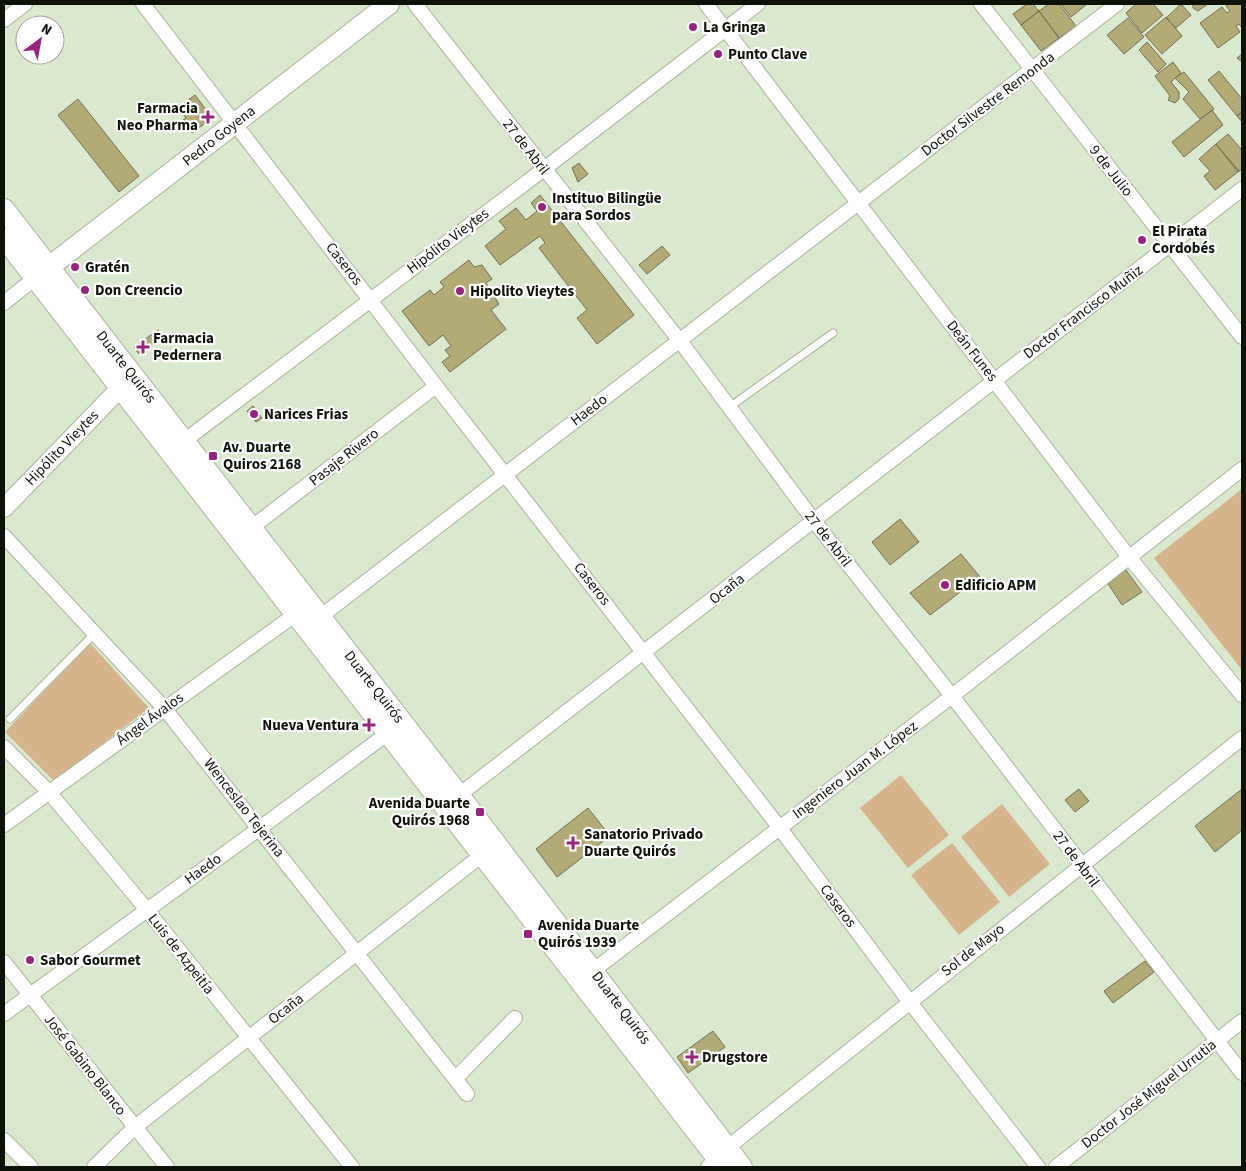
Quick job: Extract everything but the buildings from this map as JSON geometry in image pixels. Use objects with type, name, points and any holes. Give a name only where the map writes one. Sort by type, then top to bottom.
[{"type":"main road","name":"Pedro Goyena","points":[[42,273],[389,4]]},
{"type":"main road","name":"Duarte Quirós","points":[[4,209],[42,273],[178,448],[296,614],[395,728],[459,795],[586,976],[719,1160],[742,1167]]},
{"type":"main road","name":"Duarte Quirós","points":[[4,238],[42,273]]},
{"type":"main road","name":"Duarte Quirós","points":[[178,448],[251,528],[320,617],[482,855],[586,976]]},
{"type":"street","points":[[4,20],[25,4]]},
{"type":"street","name":"Caseros","points":[[143,4],[371,298],[436,386],[506,473],[779,827],[909,1001],[1038,1167]]},
{"type":"street","name":"27 de Abril","points":[[415,4],[680,341],[814,522],[952,696],[1242,1074]]},
{"type":"street","name":"Deán Funes","points":[[706,4],[1129,557],[1242,695]]},
{"type":"street","name":"Hipólito Vieytes","points":[[178,448],[371,298],[544,169],[758,4]]},
{"type":"street","name":"9 de Julio","points":[[981,4],[1242,337]]},
{"type":"street","name":"Doctor Silvestre Remonda","points":[[857,202],[1033,70],[1117,4]]},
{"type":"street","name":"Doctor Francisco Muñiz","points":[[994,380],[1242,189]]},
{"type":"street","name":"Haedo","points":[[320,617],[680,341],[857,202]]},
{"type":"street","name":"Pedro Goyena","points":[[4,303],[42,273]]},
{"type":"street","name":"Ocaña","points":[[459,795],[814,522],[994,380]]},
{"type":"street","name":"Hipólito Vieytes","points":[[4,508],[127,381]]},
{"type":"street","name":"Pasaje Rivero","points":[[251,528],[436,386]]},
{"type":"street","name":"Ingeniero Juan M. López","points":[[586,976],[952,696],[1242,469]]},
{"type":"street","name":"Wenceslao Tejerina","points":[[4,536],[165,709],[467,1094]]},
{"type":"street","name":"Ángel Ávalos","points":[[4,825],[296,614]]},
{"type":"street","name":"Haedo","points":[[4,1014],[395,728]]},
{"type":"street","name":"Sol de Mayo","points":[[719,1160],[909,1001],[1242,738]]},
{"type":"street","name":"Luis de Azpeitía","points":[[4,747],[48,792],[147,910],[352,1167]]},
{"type":"street","name":"Ocaña","points":[[94,1167],[135,1127],[482,855]]},
{"type":"street","name":"José Gabino Blanco","points":[[4,962],[167,1167]]},
{"type":"street","points":[[456,1078],[515,1018]]},
{"type":"street","name":"Doctor José Miguel Urrutia","points":[[1056,1167],[1242,1022]]},
{"type":"street","points":[[4,1140],[31,1167]]},
{"type":"lane","points":[[728,408],[833,333]]},
{"type":"lane","points":[[10,719],[95,634]]},
{"type":"shaded area","points":[[1242,489],[1242,670],[1154,558]]},
{"type":"shaded area","points":[[90,643],[149,708],[54,781],[5,732]]},
{"type":"shaded area","points":[[901,775],[949,835],[908,868],[860,808]]},
{"type":"shaded area","points":[[1002,804],[1050,864],[1009,897],[961,837]]},
{"type":"shaded area","points":[[952,843],[1000,902],[959,935],[911,875]]},
{"type":"place","name":"La Gringa","points":[[693,27]]},
{"type":"place","name":"Punto Clave","points":[[718,54]]},
{"type":"place","name":"Farmacia Neo Pharma","points":[[208,117]]},
{"type":"place","name":"Instituo Bilingüe para Sordos","points":[[542,207]]},
{"type":"place","name":"El Pirata Cordobés","points":[[1142,240]]},
{"type":"place","name":"Gratén","points":[[75,267]]},
{"type":"place","name":"Don Creencio","points":[[85,290]]},
{"type":"place","name":"Hipolito Vieytes","points":[[460,291]]},
{"type":"place","name":"Farmacia Pedernera","points":[[143,347]]},
{"type":"place","name":"Narices Frias","points":[[254,414]]},
{"type":"place","name":"Av. Duarte Quiros 2168","points":[[213,456]]},
{"type":"place","name":"Edificio APM","points":[[945,585]]},
{"type":"place","name":"Nueva Ventura","points":[[369,725]]},
{"type":"place","name":"Avenida Duarte Quirós 1968","points":[[480,812]]},
{"type":"place","name":"Sanatorio Privado Duarte Quirós","points":[[573,843]]},
{"type":"place","name":"Avenida Duarte Quirós 1939","points":[[528,934]]},
{"type":"place","name":"Sabor Gourmet","points":[[30,960]]},
{"type":"place","name":"Drugstore","points":[[692,1057]]}]
